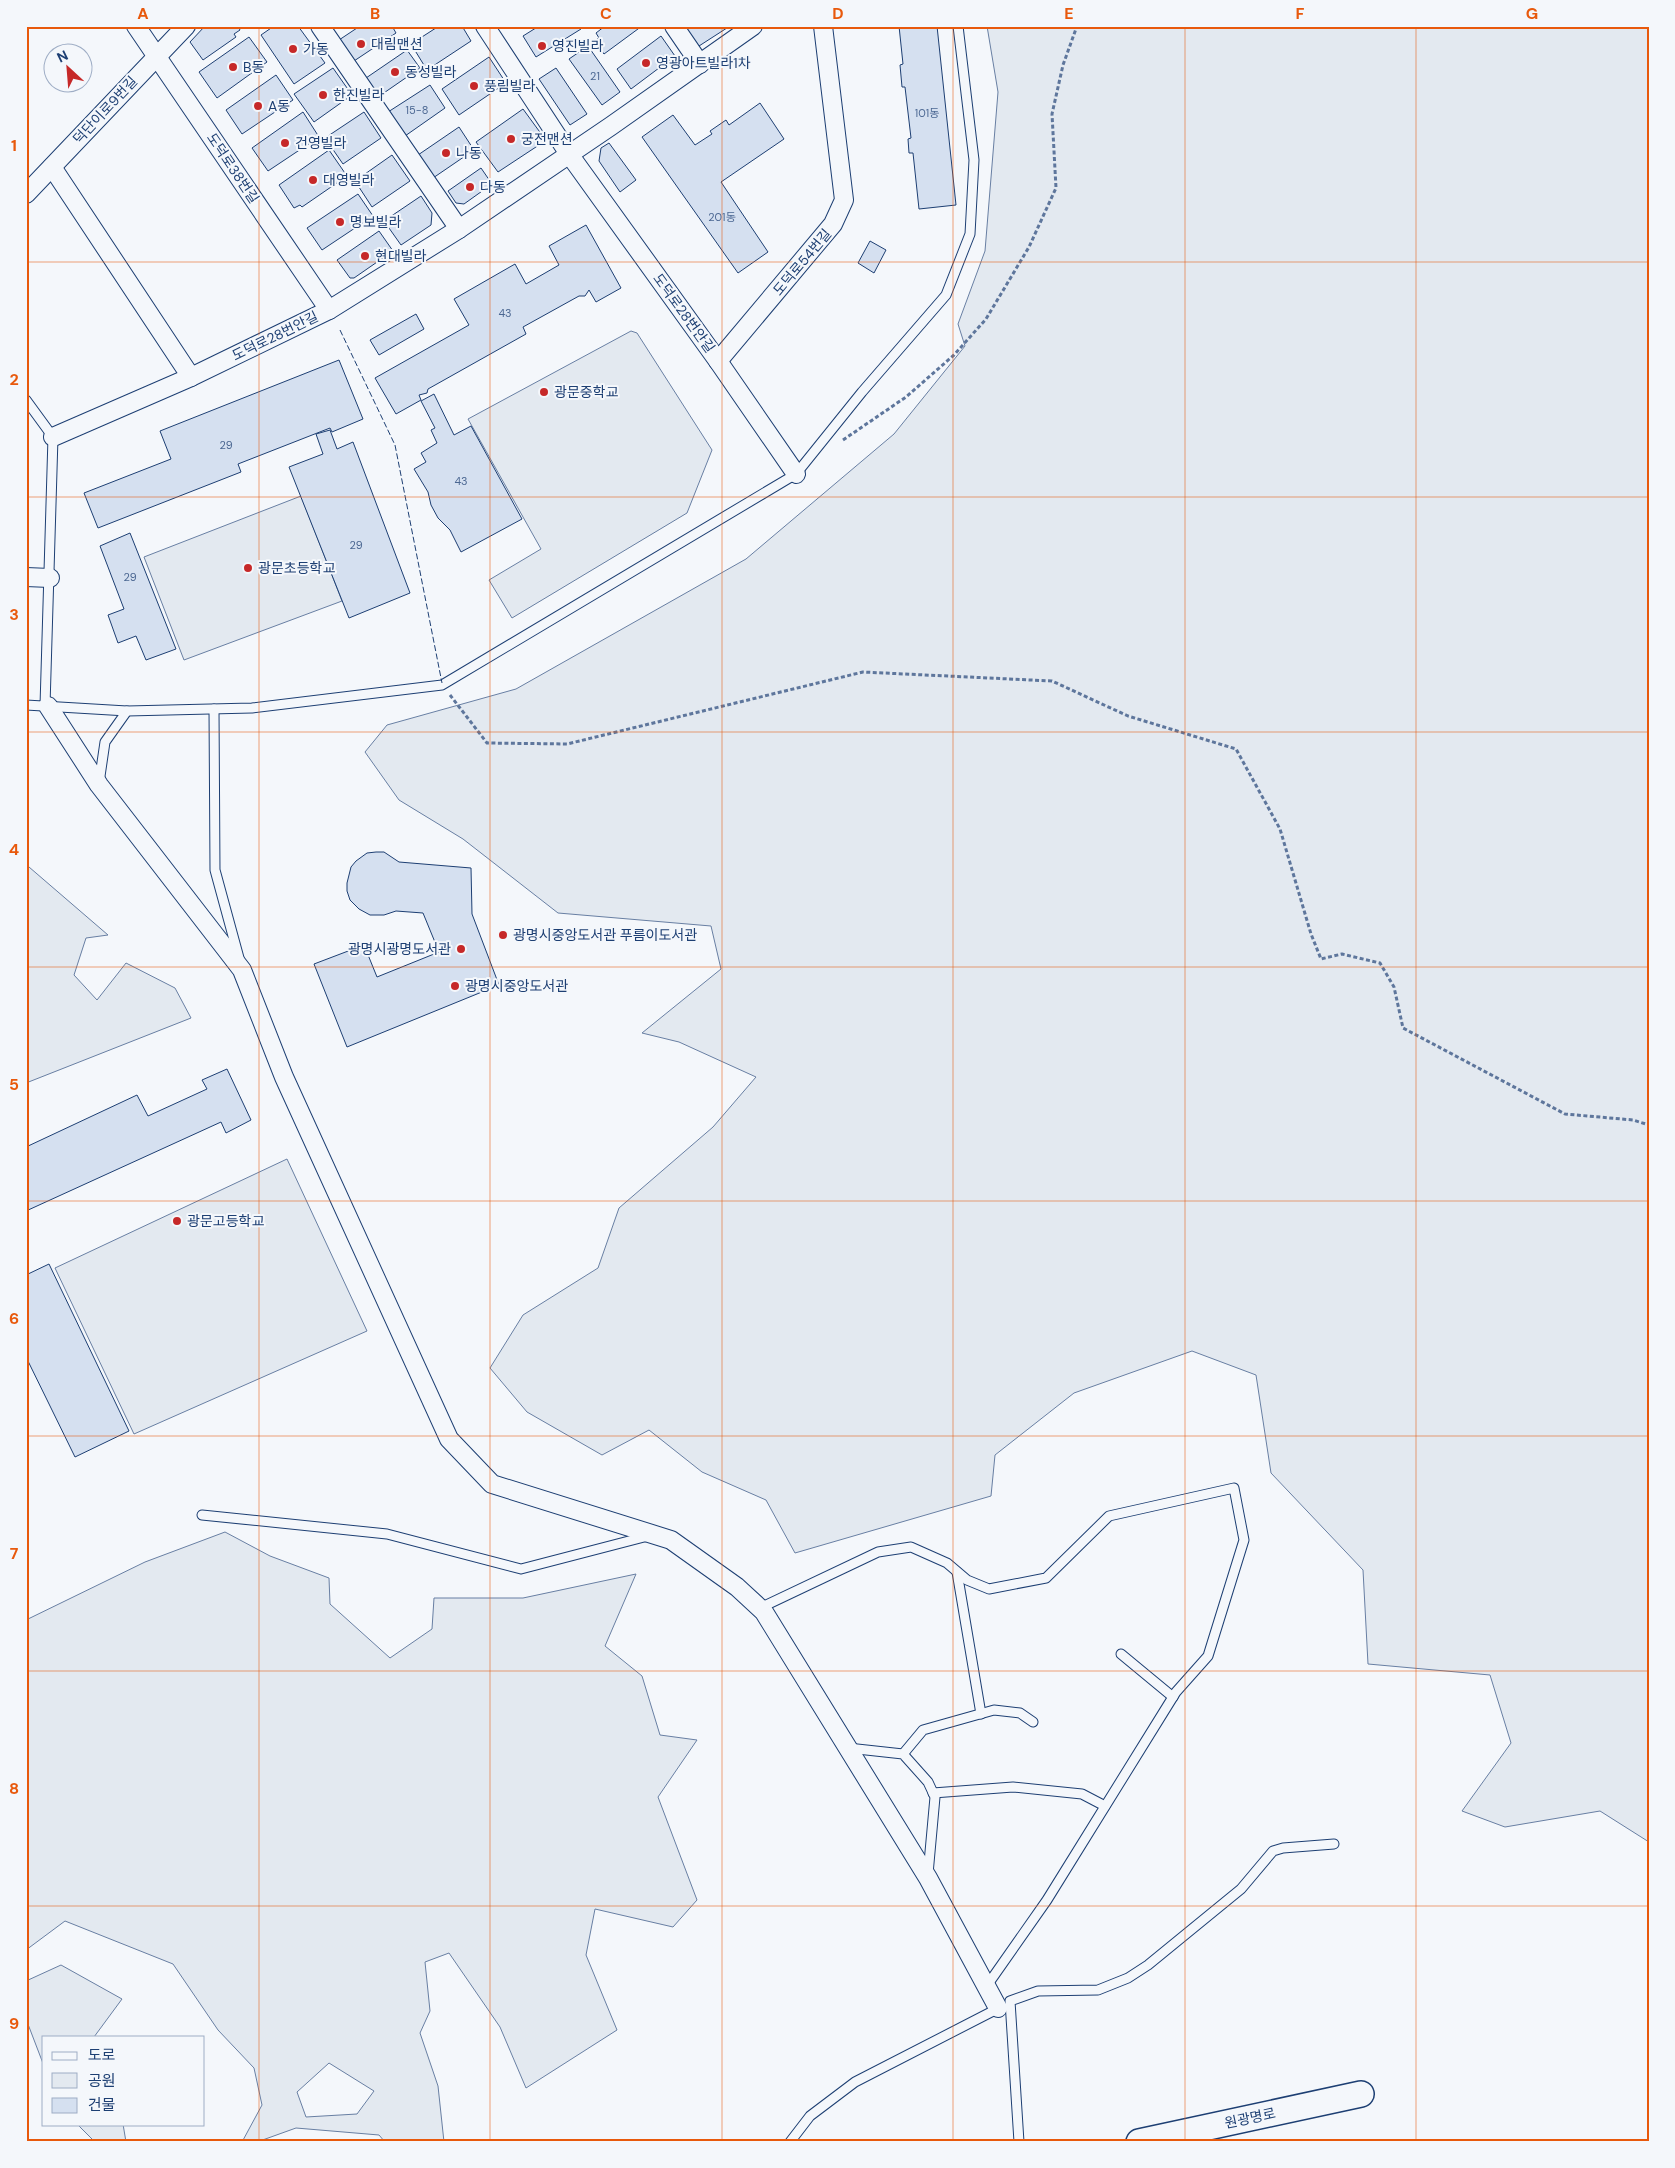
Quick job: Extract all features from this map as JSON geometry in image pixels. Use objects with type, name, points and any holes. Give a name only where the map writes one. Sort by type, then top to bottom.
[{"type":"street","name":"도덕로38번길","points":[[136,26],[329,310]]},
{"type":"street","name":"덕단이로9번길","points":[[26,194],[156,55],[186,26]]},
{"type":"street","points":[[320,26],[460,229]]},
{"type":"street","name":"도덕로28번안길","points":[[485,26],[569,154],[718,361],[796,474]]},
{"type":"street","points":[[674,26],[700,64]]},
{"type":"street","name":"도덕로28번안길","points":[[53,437],[191,377],[329,310],[460,229],[753,26]]},
{"type":"street","name":"도덕로54번길","points":[[718,361],[833,224],[844,200],[823,26]]},
{"type":"street","points":[[52,167],[191,377]]},
{"type":"street","points":[[26,577],[50,578]]},
{"type":"street","points":[[46,706],[99,785],[242,970],[284,1077],[448,1439],[492,1484],[671,1540],[737,1587],[764,1612],[928,1878],[986,1987],[1004,2005]]},
{"type":"street","name":"원광명로","points":[[1139,2142],[1360,2094]]},
{"type":"lane","points":[[26,705],[127,711],[252,708],[442,685],[796,474],[862,392],[946,295],[970,234],[974,160],[958,26]]},
{"type":"lane","points":[[26,400],[53,437],[46,706]]},
{"type":"lane","points":[[214,709],[215,870],[225,913],[242,970]]},
{"type":"lane","points":[[99,785],[105,742],[127,711]]},
{"type":"lane","points":[[760,1608],[878,1552],[911,1547],[947,1564],[967,1580],[989,1589],[1046,1578],[1109,1516],[1234,1488],[1244,1540],[1208,1656],[1173,1697],[1047,1900],[986,1987]]},
{"type":"lane","points":[[202,1515],[387,1534],[522,1569],[652,1535]]},
{"type":"lane","points":[[957,1572],[981,1714]]},
{"type":"lane","points":[[1120,1654],[1173,1697]]},
{"type":"lane","points":[[902,1754],[923,1730],[994,1710],[1020,1712],[1033,1722]]},
{"type":"lane","points":[[847,1748],[902,1754],[928,1782],[936,1797],[928,1878]]},
{"type":"lane","points":[[933,1793],[1013,1787],[1082,1794],[1105,1806]]},
{"type":"lane","points":[[790,2142],[810,2116],[855,2082],[1004,2005],[1038,1990],[1098,1990],[1128,1978],[1148,1965],[1241,1889],[1272,1851],[1283,1848],[1334,1844]]},
{"type":"lane","points":[[1004,2005],[1019,2142]]},
{"type":"path","points":[[843,441],[906,396],[954,355],[986,319],[1029,247],[1056,188],[1052,114],[1063,65],[1077,26]]},
{"type":"path","points":[[442,685],[487,742],[567,744],[863,672],[1052,681],[1128,716],[1236,749],[1280,829],[1311,934],[1321,959],[1342,954],[1380,962],[1394,987],[1403,1028],[1565,1114],[1633,1120],[1649,1125]]},
{"type":"green space","points":[[987,26],[1649,26],[1649,1842],[1600,1811],[1505,1827],[1462,1811],[1511,1743],[1490,1675],[1368,1664],[1363,1570],[1271,1473],[1256,1375],[1192,1351],[1074,1393],[995,1455],[991,1496],[795,1553],[766,1500],[702,1472],[649,1430],[602,1455],[527,1412],[490,1368],[523,1315],[598,1268],[619,1208],[713,1127],[756,1077],[679,1042],[642,1033],[721,969],[711,926],[558,913],[463,839],[399,800],[365,752],[387,725],[516,689],[746,559],[894,434],[965,346],[958,324],[985,251],[998,92]]},
{"type":"green space","points":[[631,331],[637,333],[712,450],[687,513],[512,618],[489,580],[541,549],[468,419]]},
{"type":"green space","points":[[301,496],[342,601],[184,660],[144,557]]},
{"type":"green space","points":[[26,867],[29,867],[108,935],[86,938],[74,975],[97,1000],[126,963],[175,988],[191,1018],[26,1083]]},
{"type":"green space","points":[[287,1159],[367,1331],[134,1434],[55,1268]]},
{"type":"green space","points":[[225,1532],[270,1556],[329,1578],[330,1604],[390,1658],[432,1629],[434,1598],[523,1598],[636,1574],[605,1646],[642,1676],[660,1735],[697,1740],[658,1797],[697,1900],[673,1927],[595,1909],[586,1955],[617,2030],[526,2088],[500,2027],[449,1953],[425,1962],[430,2011],[420,2033],[438,2086],[444,2142],[385,2142],[379,2135],[296,2128],[257,2142],[242,2142],[262,2105],[254,2068],[218,2030],[173,1964],[65,1921],[26,1950],[26,1620],[145,1562]],"holes":[[[329,2063],[374,2091],[357,2114],[306,2117],[297,2092]]]},
{"type":"green space","points":[[61,1965],[122,1999],[95,2036],[42,2036],[42,2061],[26,2019],[26,1981]]},
{"type":"green space","points":[[79,2126],[123,2126],[126,2142],[95,2142]]},
{"type":"building","points":[[205,26],[238,26],[240,30],[234,34],[236,37],[203,60],[190,42]]},
{"type":"building","name":"가동","points":[[274,26],[298,26],[325,63],[294,84],[261,35]]},
{"type":"building","name":"대림맨션","points":[[360,26],[392,26],[396,33],[354,61],[339,40]]},
{"type":"building","points":[[439,26],[462,26],[471,41],[427,70],[411,44]]},
{"type":"building","name":"영진빌라","points":[[539,26],[579,26],[581,29],[536,57],[523,36]]},
{"type":"building","points":[[605,26],[642,26],[604,54],[594,41],[599,38],[596,33]]},
{"type":"building","points":[[682,26],[730,26],[699,46],[694,44]]},
{"type":"building","points":[[899,26],[937,26],[956,205],[919,209],[913,153],[909,153],[908,139],[911,138],[905,87],[902,87],[900,65],[903,64]]},
{"type":"building","name":"영광아트빌라1차","points":[[661,36],[675,56],[631,89],[617,69]]},
{"type":"building","name":"B동","points":[[249,37],[267,62],[217,98],[199,72]]},
{"type":"building","points":[[588,46],[620,92],[602,105],[569,59]]},
{"type":"building","name":"동성빌라","points":[[407,50],[420,68],[378,97],[366,78]]},
{"type":"building","name":"풍림빌라","points":[[489,57],[506,83],[459,115],[442,89]]},
{"type":"building","name":"한진빌라","points":[[333,68],[352,95],[314,122],[294,94]]},
{"type":"building","points":[[556,68],[587,114],[570,125],[539,79]]},
{"type":"building","name":"A동","points":[[276,75],[293,100],[242,134],[226,110]]},
{"type":"building","points":[[430,85],[445,108],[405,136],[388,112]]},
{"type":"building","points":[[760,103],[784,139],[721,182],[768,252],[738,273],[642,137],[673,115],[695,145],[712,134],[710,131],[726,120],[729,125]]},
{"type":"building","name":"궁전맨션","points":[[523,109],[542,135],[542,143],[498,172],[476,142]]},
{"type":"building","name":"건영빌라","points":[[303,112],[319,137],[268,171],[252,148]]},
{"type":"building","points":[[364,112],[381,138],[343,164],[325,138]]},
{"type":"building","name":"나동","points":[[459,127],[474,150],[433,178],[418,155]]},
{"type":"building","points":[[609,143],[636,180],[620,192],[599,161],[601,148]]},
{"type":"building","name":"대영빌라","points":[[329,150],[347,176],[302,207],[300,205],[294,208],[279,185]]},
{"type":"building","points":[[392,155],[410,181],[372,207],[355,181]]},
{"type":"building","name":"다동","points":[[481,168],[492,184],[464,204],[456,203],[448,191]]},
{"type":"building","name":"명보빌라","points":[[358,194],[373,216],[322,250],[307,228]]},
{"type":"building","points":[[421,196],[432,213],[431,225],[401,245],[384,221]]},
{"type":"building","points":[[586,225],[621,288],[596,302],[589,290],[585,296],[579,296],[523,327],[526,334],[428,389],[427,393],[419,395],[421,400],[396,414],[375,378],[469,325],[454,299],[515,264],[526,284],[559,265],[549,246]]},
{"type":"building","name":"현대빌라","points":[[379,231],[393,251],[354,278],[350,278],[337,260]]},
{"type":"building","points":[[870,241],[886,250],[874,273],[858,263]]},
{"type":"building","points":[[416,314],[424,329],[379,355],[370,340]]},
{"type":"building","points":[[339,360],[363,419],[332,432],[330,428],[238,464],[241,472],[98,528],[84,493],[171,459],[160,431]]},
{"type":"building","points":[[434,394],[454,435],[471,426],[522,519],[461,552],[450,530],[438,518],[431,505],[428,492],[414,469],[426,462],[421,453],[437,443],[431,430],[435,428],[421,401]]},
{"type":"building","points":[[330,430],[337,449],[353,442],[410,593],[349,618],[289,467],[323,454],[316,434]]},
{"type":"building","points":[[130,533],[176,649],[146,660],[136,636],[118,643],[108,615],[124,609],[100,546]]},
{"type":"building","name":"광명시광명도서관","points":[[384,852],[399,862],[471,868],[472,914],[499,985],[347,1047],[314,964],[364,945],[377,977],[439,952],[423,913],[396,911],[384,915],[370,915],[359,909],[350,900],[347,883],[351,867],[367,853]]},
{"type":"building","points":[[227,1069],[251,1120],[226,1133],[221,1122],[26,1211],[26,1147],[137,1095],[148,1116],[207,1089],[202,1080]]},
{"type":"building","points":[[49,1264],[129,1431],[75,1457],[26,1357],[26,1275]]},
{"type":"fence","points":[[340,330],[395,445],[442,683]]},
{"type":"place","name":"대림맨션","points":[[361,44]]},
{"type":"place","name":"영진빌라","points":[[542,46]]},
{"type":"place","name":"가동","points":[[293,49]]},
{"type":"place","name":"영광아트빌라1차","points":[[646,63]]},
{"type":"place","name":"B동","points":[[233,67]]},
{"type":"place","name":"동성빌라","points":[[395,72]]},
{"type":"place","name":"풍림빌라","points":[[474,86]]},
{"type":"place","name":"한진빌라","points":[[323,95]]},
{"type":"place","name":"A동","points":[[258,106]]},
{"type":"place","name":"궁전맨션","points":[[511,139]]},
{"type":"place","name":"건영빌라","points":[[285,143]]},
{"type":"place","name":"나동","points":[[446,153]]},
{"type":"place","name":"대영빌라","points":[[313,180]]},
{"type":"place","name":"다동","points":[[470,187]]},
{"type":"place","name":"명보빌라","points":[[340,222]]},
{"type":"place","name":"현대빌라","points":[[365,256]]},
{"type":"place","name":"광문중학교","points":[[544,392]]},
{"type":"place","name":"광문초등학교","points":[[248,568]]},
{"type":"place","name":"광명시중앙도서관 푸름이도서관","points":[[503,935]]},
{"type":"place","name":"광명시광명도서관","points":[[461,949]]},
{"type":"place","name":"광명시중앙도서관","points":[[455,986]]},
{"type":"place","name":"광문고등학교","points":[[177,1221]]}]
